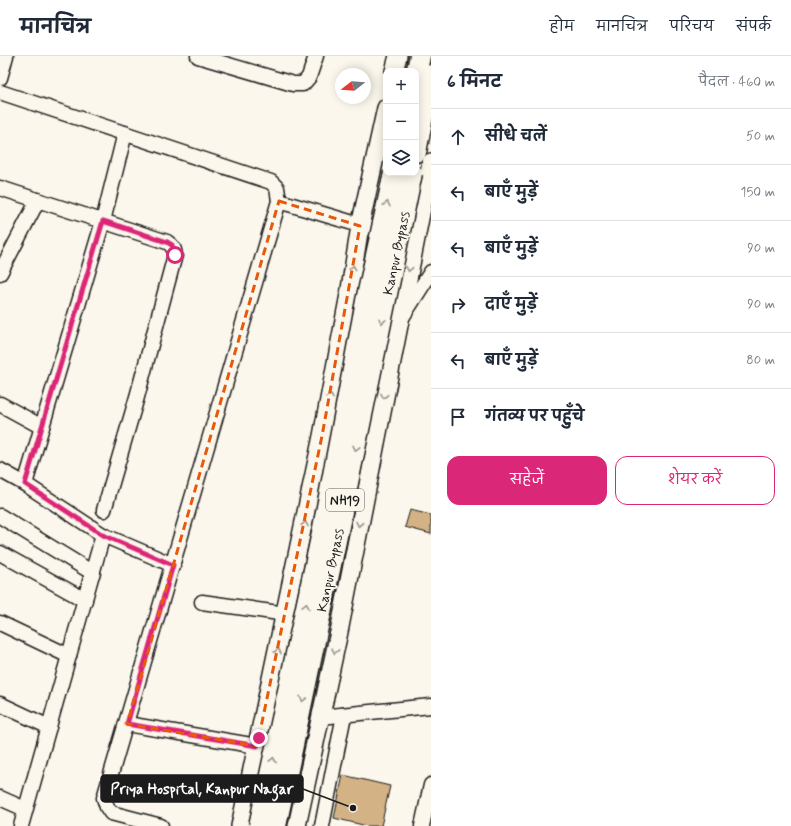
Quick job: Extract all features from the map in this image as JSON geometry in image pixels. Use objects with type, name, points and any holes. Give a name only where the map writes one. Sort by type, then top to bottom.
[{"type":"highway","points":[[417,68],[420,56]]},
{"type":"highway","points":[[418,140],[431,75]]},
{"type":"highway","name":"Kanpur Bypass","points":[[259,826],[323,528],[366,301],[393,176]]},
{"type":"highway","name":"Kanpur Bypass","points":[[276,826],[411,176]]},
{"type":"main road","points":[[395,68],[398,56]]},
{"type":"main road","points":[[240,826],[286,614],[322,436],[350,289],[360,226],[383,122]]},
{"type":"main road","points":[[297,826],[339,632],[431,162]]},
{"type":"street","points":[[0,78],[6,56]]},
{"type":"street","points":[[198,56],[293,84],[303,84],[309,77],[316,56]]},
{"type":"street","points":[[0,92],[271,182],[277,188],[279,201],[127,724],[104,798],[107,808],[111,813],[134,823],[161,826]]},
{"type":"street","points":[[25,484],[103,221],[125,133]]},
{"type":"street","points":[[0,188],[167,242],[172,245],[175,255],[138,397],[104,510]]},
{"type":"street","points":[[0,273],[38,200]]},
{"type":"street","points":[[279,201],[415,242]]},
{"type":"street","points":[[399,321],[431,272]]},
{"type":"street","points":[[0,404],[42,427]]},
{"type":"street","points":[[0,470],[25,484],[103,535],[173,565]]},
{"type":"street","points":[[0,516],[93,573]]},
{"type":"street","points":[[21,826],[86,600],[103,535]]},
{"type":"street","points":[[0,553],[86,600]]},
{"type":"street","points":[[202,602],[286,614]]},
{"type":"street","points":[[0,623],[69,656]]},
{"type":"street","points":[[0,704],[49,727]]},
{"type":"street","points":[[320,717],[431,706]]},
{"type":"street","points":[[322,826],[344,715]]},
{"type":"street","points":[[127,724],[257,746]]},
{"type":"street","points":[[422,826],[431,789]]},
{"type":"street","points":[[0,798],[25,809]]},
{"type":"highlighted area","points":[[279,201],[360,226],[322,436],[257,746],[127,724]]},
{"type":"building","points":[[410,510],[431,515],[431,534],[405,527]]},
{"type":"building","points":[[343,775],[390,786],[381,826],[367,826],[334,818]]},
{"type":"place","name":"Priya Hospital, Kanpur Nagar","points":[[353,808]]},
{"type":"route","points":[[175,255],[174,248],[167,242],[103,221],[25,484],[103,535],[173,565],[127,724],[257,746],[259,738]]}]
